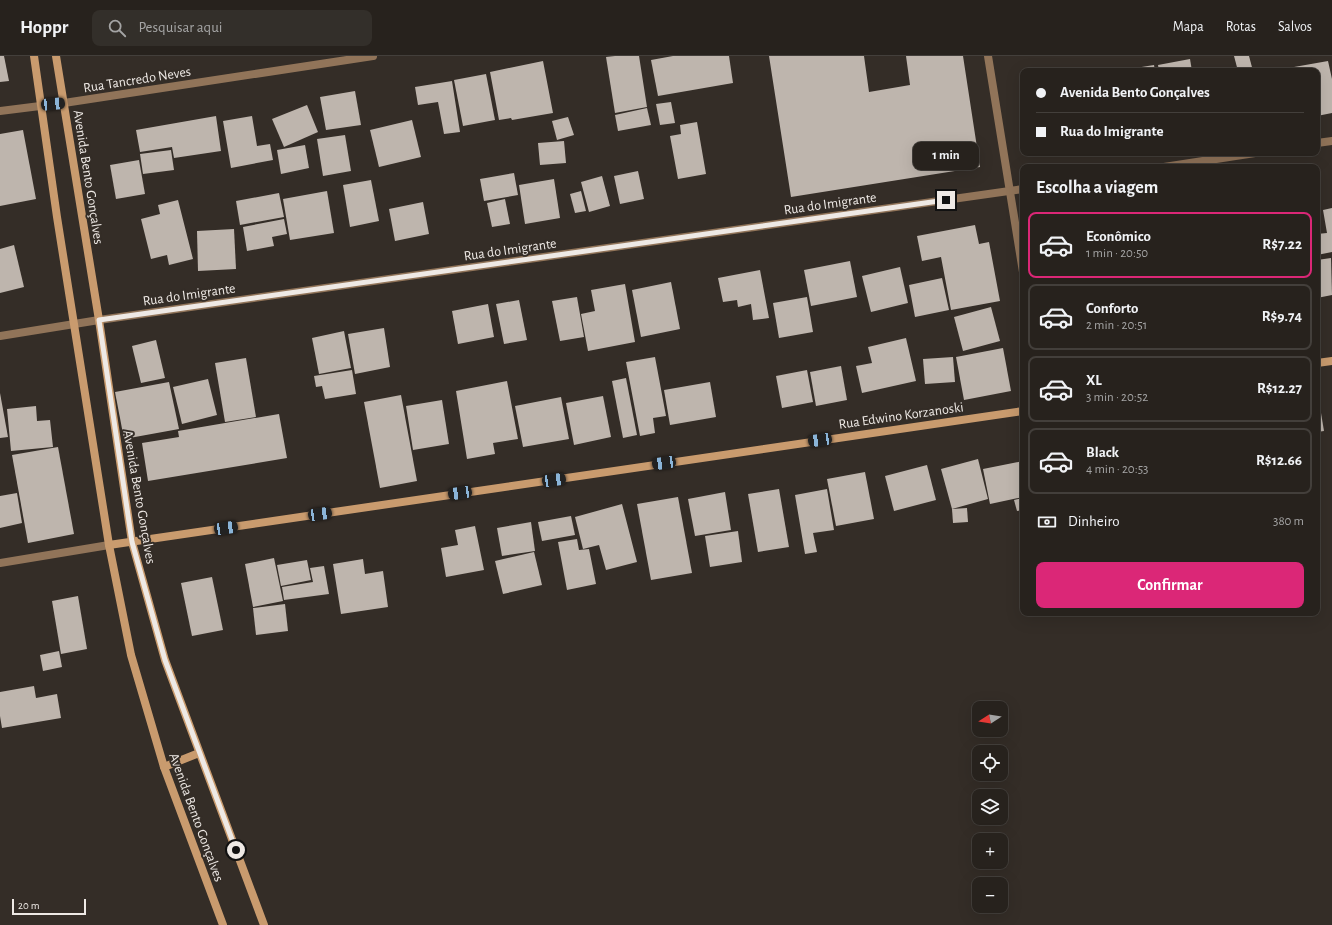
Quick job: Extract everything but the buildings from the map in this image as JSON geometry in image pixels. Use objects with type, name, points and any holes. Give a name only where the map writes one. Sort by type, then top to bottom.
[{"type":"main road","name":"Avenida Bento Gonçalves","points":[[34,56],[74,325],[109,545],[131,655],[164,767],[223,925]]},
{"type":"main road","name":"Avenida Bento Gonçalves","points":[[56,56],[99,320],[132,542],[165,660],[264,925]]},
{"type":"main road","points":[[1320,363],[1332,361]]},
{"type":"main road","name":"Rua Edwino Korzanoski","points":[[109,545],[1020,411]]},
{"type":"main road","points":[[164,767],[200,753]]},
{"type":"street","name":"Rua Tancredo Neves","points":[[0,111],[42,104],[64,103],[373,56]]},
{"type":"street","points":[[988,56],[1020,255]]},
{"type":"street","points":[[1320,143],[1332,141]]},
{"type":"street","points":[[1184,164],[1236,156]]},
{"type":"street","name":"Rua do Imigrante","points":[[0,336],[99,320],[1020,189]]},
{"type":"street","name":"Rua Edwino Korzanoski","points":[[0,563],[109,545]]},
{"type":"route","points":[[236,850],[165,660],[132,542],[99,320],[946,200]]}]
